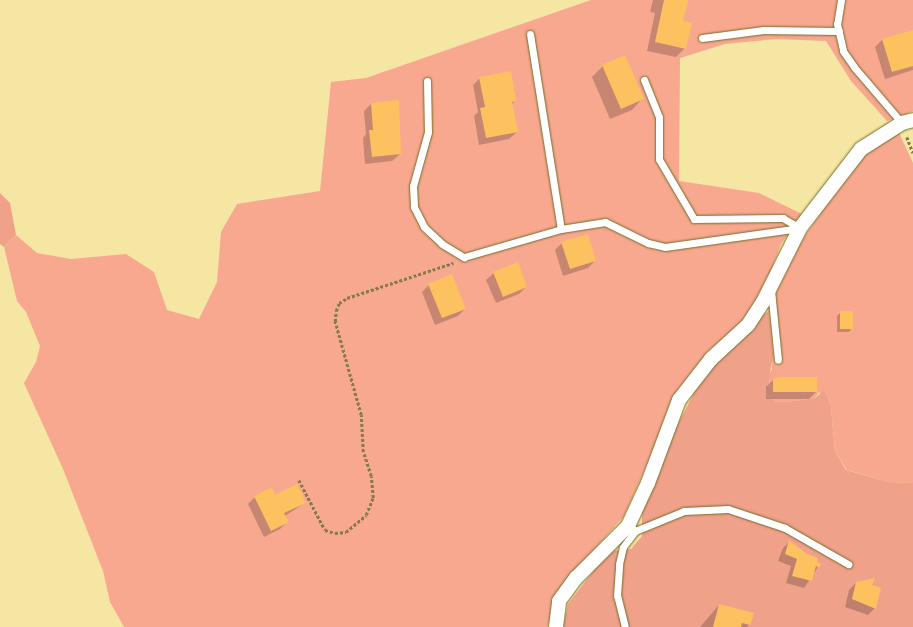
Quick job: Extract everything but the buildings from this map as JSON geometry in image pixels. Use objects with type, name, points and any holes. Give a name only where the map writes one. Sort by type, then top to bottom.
[{"type":"street","points":[[556,627],[559,601],[576,578],[632,528],[679,400],[711,358],[748,325],[771,286],[800,228],[861,149],[907,122]]},
{"type":"lane","points":[[839,1],[837,24],[843,51],[854,68],[907,122]]},
{"type":"lane","points":[[702,38],[763,30],[838,32]]},
{"type":"lane","points":[[530,34],[561,229]]},
{"type":"lane","points":[[644,80],[659,117],[659,159],[694,219],[783,218],[800,228]]},
{"type":"lane","points":[[427,81],[428,132],[412,186],[414,207],[424,227],[442,244],[464,257],[561,229],[605,222],[648,243],[665,247],[800,228]]},
{"type":"lane","points":[[771,286],[778,360]]},
{"type":"lane","points":[[625,627],[617,596],[619,564],[623,547],[632,528],[684,511],[728,509],[785,528],[848,564]]},
{"type":"path","points":[[299,480],[324,530],[335,534],[346,532],[366,515],[373,498],[371,476],[363,452],[361,415],[335,322],[336,311],[339,303],[347,298],[457,262],[464,257]]},
{"type":"shaded area","points":[[591,0],[913,0],[913,111],[887,121],[851,81],[826,41],[776,39],[725,44],[680,58],[679,181],[759,193],[802,214],[781,244],[762,294],[745,320],[708,351],[681,388],[624,516],[563,584],[547,627],[124,627],[110,602],[103,571],[63,469],[24,383],[36,362],[40,346],[26,312],[17,301],[4,247],[16,235],[37,253],[71,259],[126,254],[154,272],[167,310],[199,319],[217,282],[221,232],[237,204],[320,191],[331,82],[366,78]]},
{"type":"shaded area","points":[[899,133],[913,163],[913,483],[889,482],[847,470],[835,451],[831,408],[819,392],[815,398],[795,401],[778,402],[766,396],[767,378],[772,369],[768,312],[776,287],[795,250],[861,156]]},
{"type":"shaded area","points":[[0,193],[10,203],[16,235],[4,247],[0,244]]},
{"type":"shaded area","points":[[768,312],[773,355],[766,396],[778,402],[795,401],[815,398],[824,390],[831,408],[835,451],[846,470],[889,482],[913,483],[913,627],[563,627],[568,604],[610,551],[631,549],[642,536],[642,511],[661,470],[669,441],[702,378],[756,318]]}]
